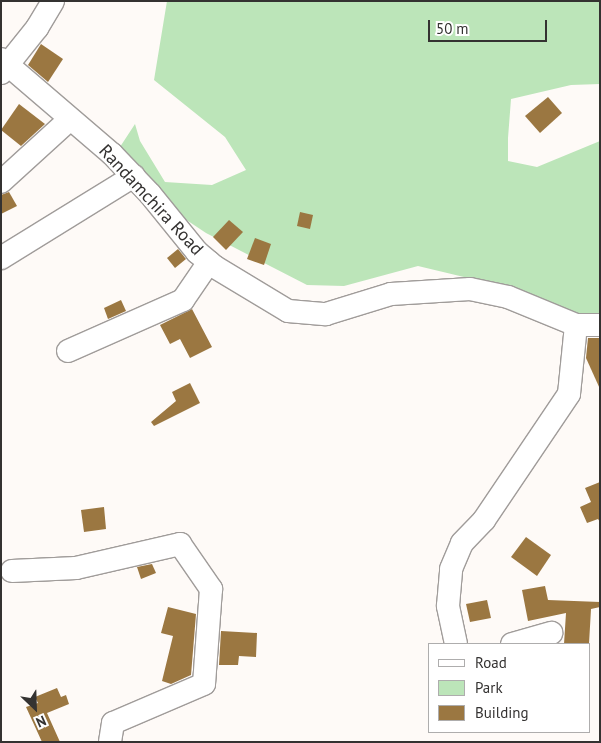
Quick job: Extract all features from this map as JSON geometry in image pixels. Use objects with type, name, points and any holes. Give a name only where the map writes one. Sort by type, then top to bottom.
[{"type":"street","points":[[4,65],[37,28],[53,1]]},
{"type":"street","name":"Randamchira Road","points":[[4,65],[70,119],[134,176],[208,262],[288,311],[326,314],[391,294],[470,290],[508,297],[576,325],[600,325]]},
{"type":"street","points":[[1,182],[70,119]]},
{"type":"street","points":[[1,258],[134,176]]},
{"type":"street","points":[[68,351],[183,300],[208,262]]},
{"type":"street","points":[[456,643],[448,606],[451,569],[462,543],[484,520],[569,394],[576,325]]},
{"type":"street","points":[[12,571],[76,568],[180,544],[211,589],[204,684],[113,723],[110,742]]},
{"type":"street","points":[[516,643],[551,633]]},
{"type":"green space","points":[[167,1],[600,1],[600,84],[571,85],[511,99],[508,161],[537,167],[600,141],[600,317],[582,315],[489,283],[418,266],[344,286],[307,285],[206,233],[167,207],[118,150],[135,124],[140,141],[165,182],[212,185],[246,170],[225,137],[154,80]]},
{"type":"building","points":[[41,44],[63,59],[48,82],[28,65]]},
{"type":"building","points":[[548,97],[562,113],[540,133],[525,116]]},
{"type":"building","points":[[19,104],[45,124],[21,146],[1,130]]},
{"type":"building","points":[[9,192],[17,206],[1,214],[1,195]]},
{"type":"building","points":[[300,212],[313,215],[310,229],[297,226]]},
{"type":"building","points":[[229,220],[243,232],[226,250],[213,237]]},
{"type":"building","points":[[255,238],[271,244],[264,265],[247,259]]},
{"type":"building","points":[[178,249],[186,259],[175,268],[167,258]]},
{"type":"building","points":[[121,300],[126,311],[108,319],[104,308]]},
{"type":"building","points":[[192,309],[212,347],[190,358],[180,339],[170,344],[160,325]]},
{"type":"building","points":[[588,338],[600,338],[600,389],[586,358]]},
{"type":"building","points":[[190,383],[200,403],[154,426],[151,422],[176,401],[172,392]]},
{"type":"building","points":[[600,482],[600,522],[598,519],[587,523],[580,507],[591,502],[585,488]]},
{"type":"building","points":[[104,507],[106,529],[84,532],[81,510]]},
{"type":"building","points":[[526,537],[551,555],[537,576],[511,557]]},
{"type":"building","points":[[152,564],[156,573],[141,579],[137,567]]},
{"type":"building","points":[[545,586],[548,600],[600,602],[600,607],[591,609],[589,643],[564,643],[566,613],[528,621],[522,590]]},
{"type":"building","points":[[487,600],[491,618],[470,622],[466,604]]},
{"type":"building","points":[[168,607],[196,614],[191,675],[171,684],[162,681],[173,636],[161,633]]},
{"type":"building","points":[[221,631],[257,633],[256,657],[239,656],[238,665],[219,665]]},
{"type":"building","points":[[57,688],[61,697],[66,695],[69,704],[47,713],[60,742],[42,742],[26,707],[38,703],[35,697]]}]
